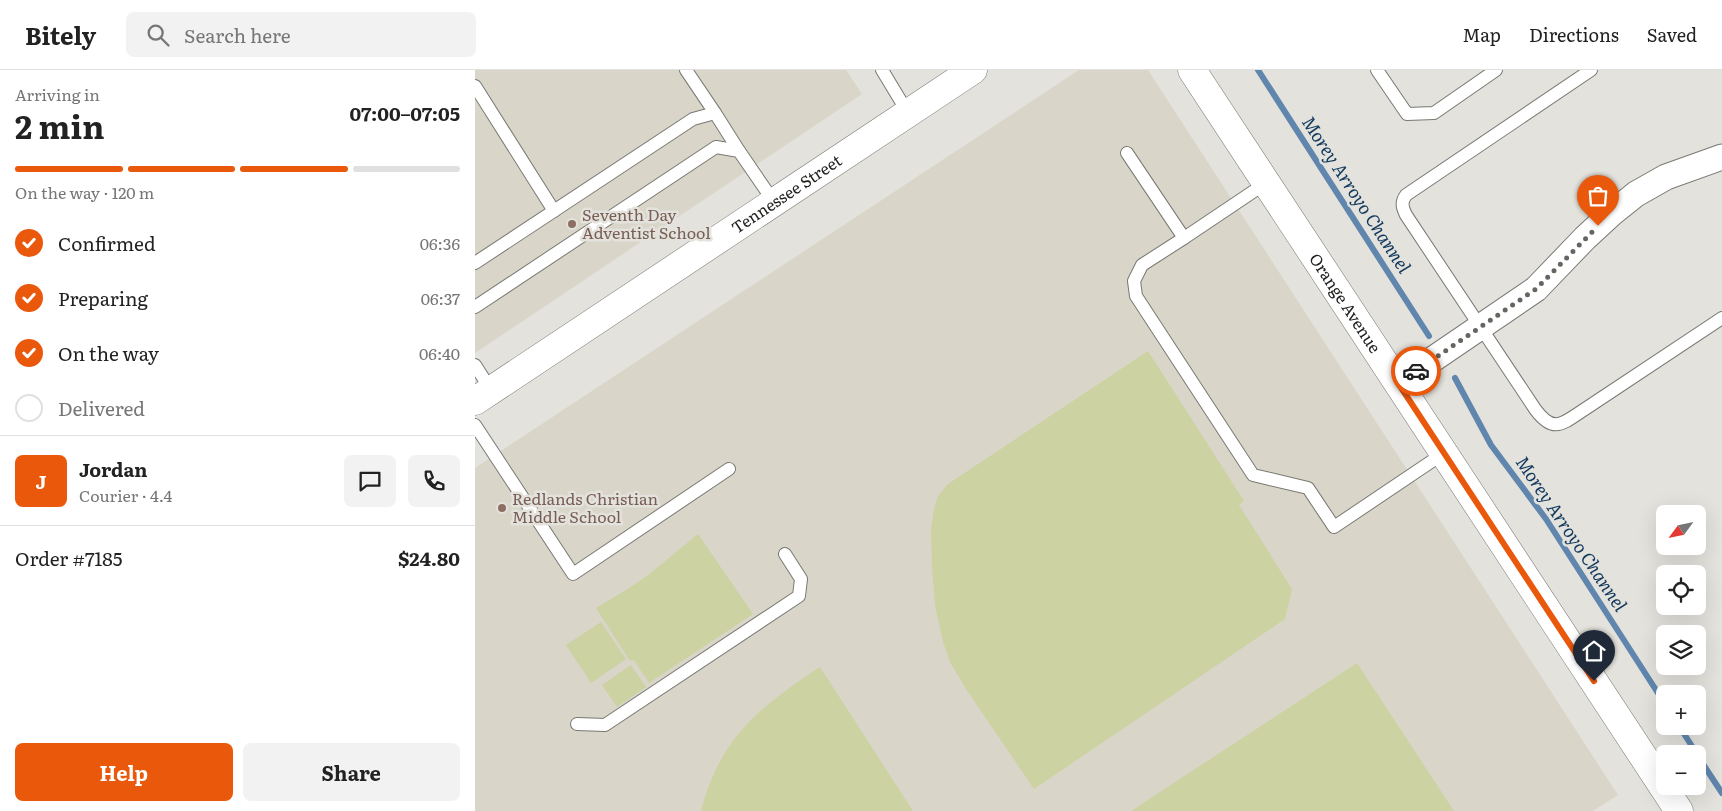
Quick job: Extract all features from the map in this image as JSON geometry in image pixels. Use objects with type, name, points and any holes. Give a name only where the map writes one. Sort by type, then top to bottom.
[{"type":"street","name":"Tennessee Street","points":[[483,395],[973,70]]},
{"type":"street","name":"Orange Avenue","points":[[1192,70],[1679,811]]},
{"type":"street","points":[[1398,383],[1536,289],[1585,238],[1636,194],[1666,177],[1722,157]]},
{"type":"lane","points":[[686,70],[774,202]]},
{"type":"lane","points":[[882,70],[909,113]]},
{"type":"lane","points":[[1377,70],[1407,114],[1434,113],[1496,70]]},
{"type":"lane","points":[[1591,70],[1406,195],[1403,201],[1403,209],[1406,215],[1542,418],[1550,424],[1557,424],[1585,410],[1722,318]]},
{"type":"lane","points":[[475,86],[554,210]]},
{"type":"lane","points":[[475,263],[693,119],[715,113]]},
{"type":"lane","points":[[475,307],[716,147],[739,151]]},
{"type":"lane","points":[[1127,153],[1184,238]]},
{"type":"lane","points":[[1266,183],[1141,265],[1134,281],[1136,296],[1253,475],[1308,488],[1334,527],[1444,453]]},
{"type":"lane","points":[[475,365],[483,395]]},
{"type":"lane","points":[[475,425],[573,574],[729,469]]},
{"type":"lane","points":[[577,724],[605,725],[799,596],[801,580],[785,554]]},
{"type":"shaded area","name":"Seventh Day Adventist School","points":[[475,70],[846,70],[862,94],[475,353]]},
{"type":"shaded area","points":[[1079,70],[1148,70],[1618,795],[1593,811],[475,811],[475,468]]},
{"type":"green space","points":[[1148,351],[1244,501],[1239,505],[1292,589],[1285,619],[1034,789],[966,689],[950,662],[943,642],[935,605],[931,530],[934,509],[938,496],[948,484]]},
{"type":"green space","points":[[698,534],[753,614],[649,683],[634,660],[630,661],[596,608],[647,576]]},
{"type":"green space","points":[[601,622],[626,659],[591,683],[566,645]]},
{"type":"green space","points":[[1357,663],[1454,811],[1131,811]]},
{"type":"green space","points":[[631,665],[646,687],[617,707],[602,685]]},
{"type":"green space","points":[[820,667],[913,811],[701,811],[709,785],[719,763],[731,743],[745,726],[779,696]]},
{"type":"waterway","name":"Morey Arroyo Channel","points":[[1258,70],[1429,336]]},
{"type":"waterway","name":"Morey Arroyo Channel","points":[[1455,378],[1491,445],[1546,519],[1656,690]]},
{"type":"waterway","name":"Morey Arroyo Channel","points":[[1685,735],[1691,745]]},
{"type":"waterway","name":"Morey Arroyo Channel","points":[[1706,769],[1722,793]]},
{"type":"way so far","points":[[1416,371],[1536,289],[1598,226]]},
{"type":"place","name":"Seventh Day Adventist School","points":[[572,224]]},
{"type":"place","name":"Redlands Christian Middle School","points":[[502,508]]},
{"type":"route","points":[[1416,371],[1398,383],[1594,681]]}]
